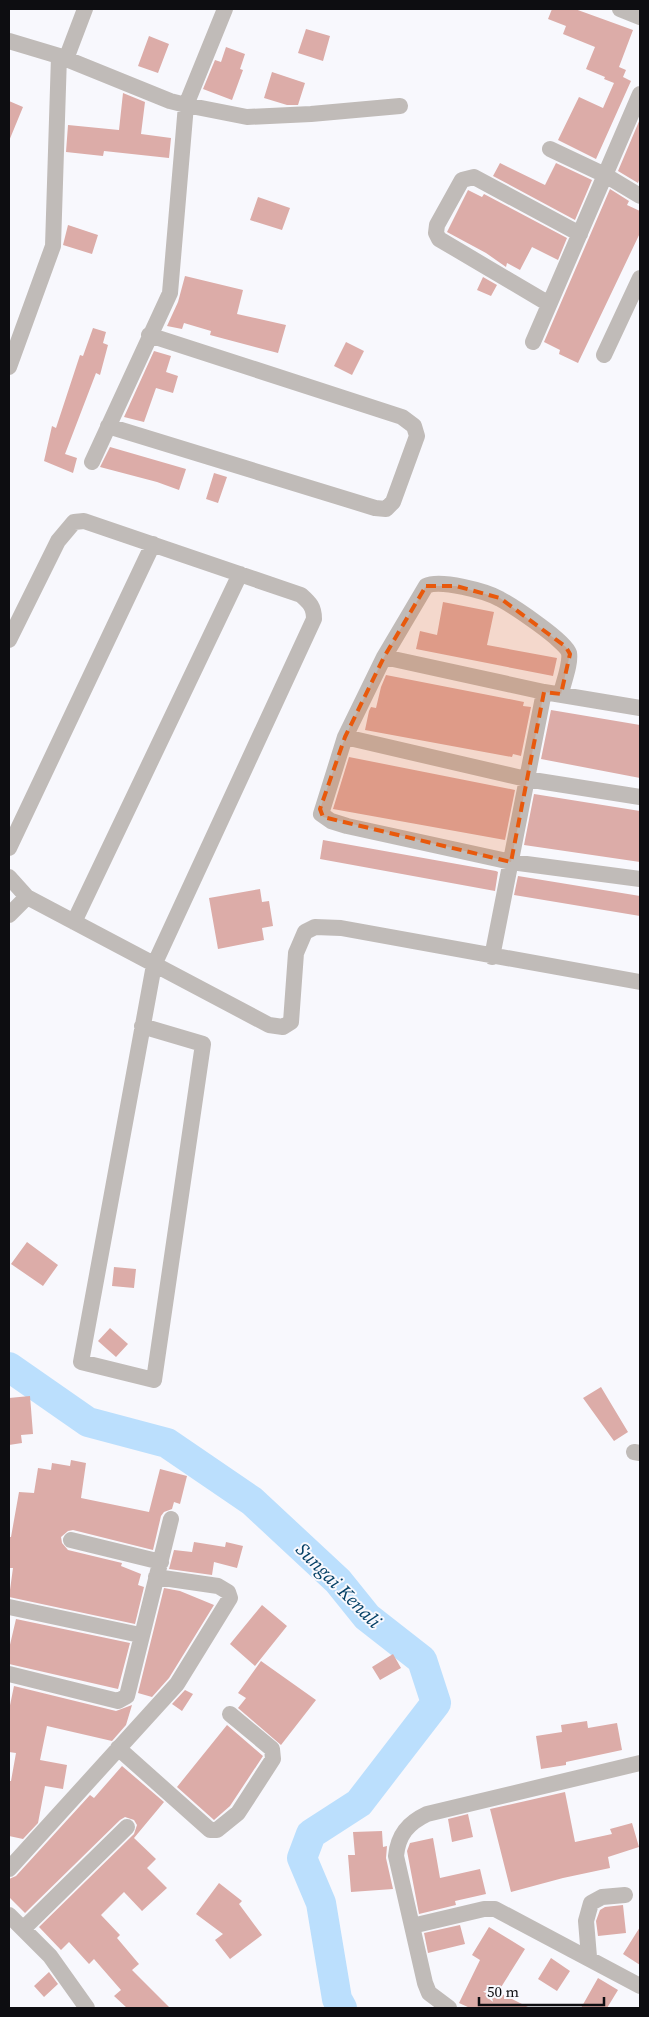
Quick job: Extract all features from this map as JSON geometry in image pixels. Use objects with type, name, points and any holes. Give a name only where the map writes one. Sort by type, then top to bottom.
[{"type":"street","points":[[9,367],[53,246],[62,58],[85,9]]},
{"type":"street","points":[[92,462],[149,334],[170,293],[186,105],[225,9]]},
{"type":"street","points":[[620,9],[640,17]]},
{"type":"street","points":[[9,41],[62,58],[170,101],[247,117],[311,114],[400,106]]},
{"type":"street","points":[[533,342],[640,94]]},
{"type":"street","points":[[550,149],[605,175],[640,196]]},
{"type":"street","points":[[549,304],[439,239],[436,234],[437,225],[462,180],[474,177],[580,234]]},
{"type":"street","points":[[604,356],[640,278]]},
{"type":"street","points":[[108,426],[375,508],[386,509],[393,502],[417,436],[414,426],[402,417],[149,334]]},
{"type":"street","points":[[9,640],[58,541],[74,522],[84,521],[301,595],[310,603],[314,610],[314,619],[154,965],[142,1026],[81,1362],[154,1380],[203,1044],[142,1026]]},
{"type":"street","points":[[9,848],[153,544]]},
{"type":"street","points":[[74,922],[240,574]]},
{"type":"street","points":[[561,694],[570,654],[566,646],[500,598],[456,586],[430,584],[426,586],[384,658],[346,737],[320,809],[323,817],[347,826],[511,862],[640,879]]},
{"type":"street","points":[[384,658],[544,692],[640,708]]},
{"type":"street","points":[[492,956],[544,692]]},
{"type":"street","points":[[346,737],[526,779],[640,797]]},
{"type":"street","points":[[9,877],[27,897],[269,1025],[283,1027],[291,1022],[296,953],[305,932],[315,927],[341,928],[640,982]]},
{"type":"street","points":[[9,915],[27,897]]},
{"type":"street","points":[[9,1674],[118,1701],[122,1700],[126,1696],[171,1519]]},
{"type":"street","points":[[9,1869],[177,1684],[230,1598],[228,1592],[218,1586],[158,1570],[71,1540]]},
{"type":"street","points":[[9,1607],[140,1635]]},
{"type":"street","points":[[118,1748],[210,1830],[217,1830],[238,1813],[273,1759],[272,1749],[230,1714]]},
{"type":"street","points":[[449,2008],[439,2002],[427,1988],[396,1856],[397,1844],[404,1831],[415,1820],[427,1814],[640,1763]]},
{"type":"street","points":[[23,1929],[127,1827]]},
{"type":"street","points":[[589,1957],[586,1921],[591,1903],[602,1897],[625,1895]]},
{"type":"street","points":[[412,1926],[484,1909],[495,1909],[589,1957],[640,1986]]},
{"type":"street","points":[[9,1915],[50,1956],[88,2008]]},
{"type":"highlighted area","points":[[426,586],[456,586],[500,598],[566,647],[570,654],[561,694],[544,692],[511,862],[323,817],[320,809],[345,737],[384,657]]},
{"type":"building","points":[[552,9],[575,9],[633,30],[619,67],[626,70],[623,77],[631,81],[596,159],[558,140],[579,97],[603,108],[614,83],[586,69],[595,47],[563,34],[566,26],[548,19]]},
{"type":"building","points":[[306,29],[330,36],[323,61],[298,53]]},
{"type":"building","points":[[149,36],[169,44],[158,73],[138,66]]},
{"type":"building","points":[[226,47],[245,54],[240,69],[243,70],[232,100],[203,89],[215,60],[221,62]]},
{"type":"building","points":[[272,72],[305,83],[298,105],[287,105],[264,98]]},
{"type":"building","points":[[123,93],[145,102],[141,134],[171,138],[169,158],[104,151],[103,156],[66,152],[68,125],[119,130]]},
{"type":"building","points":[[9,101],[23,107],[9,141]]},
{"type":"building","points":[[640,119],[640,178],[638,183],[618,171]]},
{"type":"building","points":[[500,163],[545,185],[556,163],[592,180],[575,220],[493,176]]},
{"type":"building","points":[[610,189],[629,201],[627,205],[640,211],[640,233],[578,363],[559,354],[560,350],[544,342]]},
{"type":"building","points":[[468,190],[482,197],[484,194],[567,238],[558,260],[532,247],[520,270],[507,263],[506,267],[486,253],[447,232]]},
{"type":"building","points":[[258,197],[290,208],[282,230],[250,220]]},
{"type":"building","points":[[68,225],[98,235],[92,254],[63,245]]},
{"type":"building","points":[[185,276],[243,290],[237,314],[286,325],[278,353],[210,335],[211,331],[184,323],[182,329],[167,326],[178,302]]},
{"type":"building","points":[[483,277],[497,285],[491,296],[477,290]]},
{"type":"building","points":[[93,328],[106,332],[103,343],[108,345],[100,375],[96,373],[65,454],[77,458],[73,473],[44,461],[52,426],[56,428],[80,355],[83,356]]},
{"type":"building","points":[[346,342],[364,351],[352,375],[334,366]]},
{"type":"building","points":[[154,351],[171,356],[166,372],[178,376],[173,393],[156,388],[144,422],[124,417]]},
{"type":"building","points":[[110,447],[186,469],[179,490],[157,482],[100,467]]},
{"type":"building","points":[[214,473],[227,477],[218,503],[206,499]]},
{"type":"building","points":[[443,602],[494,612],[487,645],[557,658],[553,676],[416,649],[420,631],[437,635]]},
{"type":"building","points":[[386,675],[524,702],[523,706],[531,707],[521,756],[513,754],[512,757],[365,730],[369,711],[371,707],[376,708]]},
{"type":"building","points":[[551,710],[640,725],[640,778],[541,759]]},
{"type":"building","points":[[349,757],[515,790],[505,840],[333,809]]},
{"type":"building","points":[[534,794],[640,811],[640,862],[524,845]]},
{"type":"building","points":[[323,840],[496,871],[498,872],[495,891],[320,859]]},
{"type":"building","points":[[518,876],[640,896],[640,916],[514,895]]},
{"type":"building","points":[[260,889],[262,902],[269,901],[273,926],[262,928],[264,940],[218,949],[209,898]]},
{"type":"building","points":[[27,1242],[58,1265],[43,1286],[11,1264]]},
{"type":"building","points":[[114,1267],[136,1269],[134,1288],[112,1286]]},
{"type":"building","points":[[110,1328],[128,1344],[116,1357],[98,1341]]},
{"type":"building","points":[[601,1387],[628,1432],[614,1441],[583,1398]]},
{"type":"building","points":[[30,1396],[33,1434],[21,1435],[22,1443],[9,1445],[9,1398]]},
{"type":"building","points":[[71,1460],[86,1463],[81,1498],[149,1512],[160,1469],[187,1476],[180,1504],[174,1502],[172,1509],[164,1512],[161,1516],[153,1550],[73,1530],[68,1531],[61,1537],[62,1543],[68,1550],[122,1563],[121,1566],[141,1574],[138,1585],[144,1587],[135,1624],[9,1597],[13,1568],[9,1568],[9,1537],[11,1537],[19,1492],[34,1493],[38,1468],[51,1470],[52,1463],[70,1466]]},
{"type":"building","points":[[194,1542],[225,1547],[226,1542],[243,1546],[237,1568],[214,1562],[212,1575],[169,1569],[174,1550],[192,1552]]},
{"type":"building","points":[[164,1588],[180,1591],[214,1605],[169,1678],[152,1697],[138,1693]]},
{"type":"building","points":[[262,1605],[287,1626],[255,1666],[230,1644]]},
{"type":"building","points":[[16,1619],[130,1643],[118,1689],[9,1664],[9,1649]]},
{"type":"building","points":[[393,1654],[401,1668],[380,1680],[372,1667]]},
{"type":"building","points":[[261,1661],[316,1700],[281,1745],[238,1708],[246,1698],[238,1693]]},
{"type":"building","points":[[14,1686],[116,1711],[132,1705],[126,1725],[112,1741],[47,1726],[40,1760],[67,1765],[63,1789],[45,1786],[38,1823],[23,1839],[9,1836],[9,1781],[11,1781],[16,1753],[9,1752],[9,1710]]},
{"type":"building","points":[[185,1690],[193,1694],[182,1711],[172,1704]]},
{"type":"building","points":[[587,1721],[588,1728],[617,1723],[622,1750],[566,1762],[566,1765],[541,1769],[536,1736],[562,1732],[561,1725]]},
{"type":"building","points":[[227,1725],[263,1756],[230,1806],[214,1820],[177,1787]]},
{"type":"building","points":[[122,1766],[164,1802],[134,1838],[156,1859],[147,1868],[167,1888],[142,1911],[124,1892],[101,1915],[120,1935],[117,1938],[139,1964],[132,1970],[170,2008],[127,2008],[114,1996],[121,1990],[94,1959],[89,1964],[69,1942],[61,1950],[39,1927],[134,1834],[137,1825],[134,1820],[125,1817],[120,1820],[25,1913],[9,1897],[9,1879],[16,1876],[90,1795],[94,1798]]},
{"type":"building","points":[[565,1792],[575,1842],[612,1834],[610,1829],[632,1823],[639,1847],[608,1857],[610,1868],[511,1892],[490,1809]]},
{"type":"building","points":[[468,1814],[473,1837],[452,1842],[448,1819]]},
{"type":"building","points":[[382,1831],[383,1847],[387,1846],[386,1858],[393,1889],[351,1892],[348,1855],[355,1855],[353,1832]]},
{"type":"building","points":[[433,1838],[440,1878],[480,1869],[486,1894],[455,1901],[456,1905],[419,1914],[407,1851],[410,1843]]},
{"type":"building","points":[[219,1883],[242,1901],[239,1904],[262,1935],[230,1959],[215,1940],[223,1934],[196,1914]]},
{"type":"building","points":[[623,1905],[626,1933],[598,1936],[596,1921],[600,1910],[605,1907]]},
{"type":"building","points":[[460,1925],[465,1944],[428,1953],[424,1933]]},
{"type":"building","points":[[489,1927],[525,1949],[498,1992],[530,2008],[470,2008],[459,2003],[480,1960],[472,1955]]},
{"type":"building","points":[[640,1927],[640,1965],[623,1954]]},
{"type":"building","points":[[551,1958],[570,1971],[557,1991],[538,1979]]},
{"type":"building","points":[[49,1972],[58,1984],[44,1997],[34,1986]]},
{"type":"building","points":[[598,1978],[618,1990],[607,2008],[581,2008]]},
{"type":"waterway","name":"Sungai Kenali","points":[[9,1367],[88,1422],[167,1443],[252,1501],[338,1581],[367,1617],[422,1660],[436,1703],[359,1803],[311,1834],[302,1858],[321,1903],[337,1999],[342,2008]]}]
